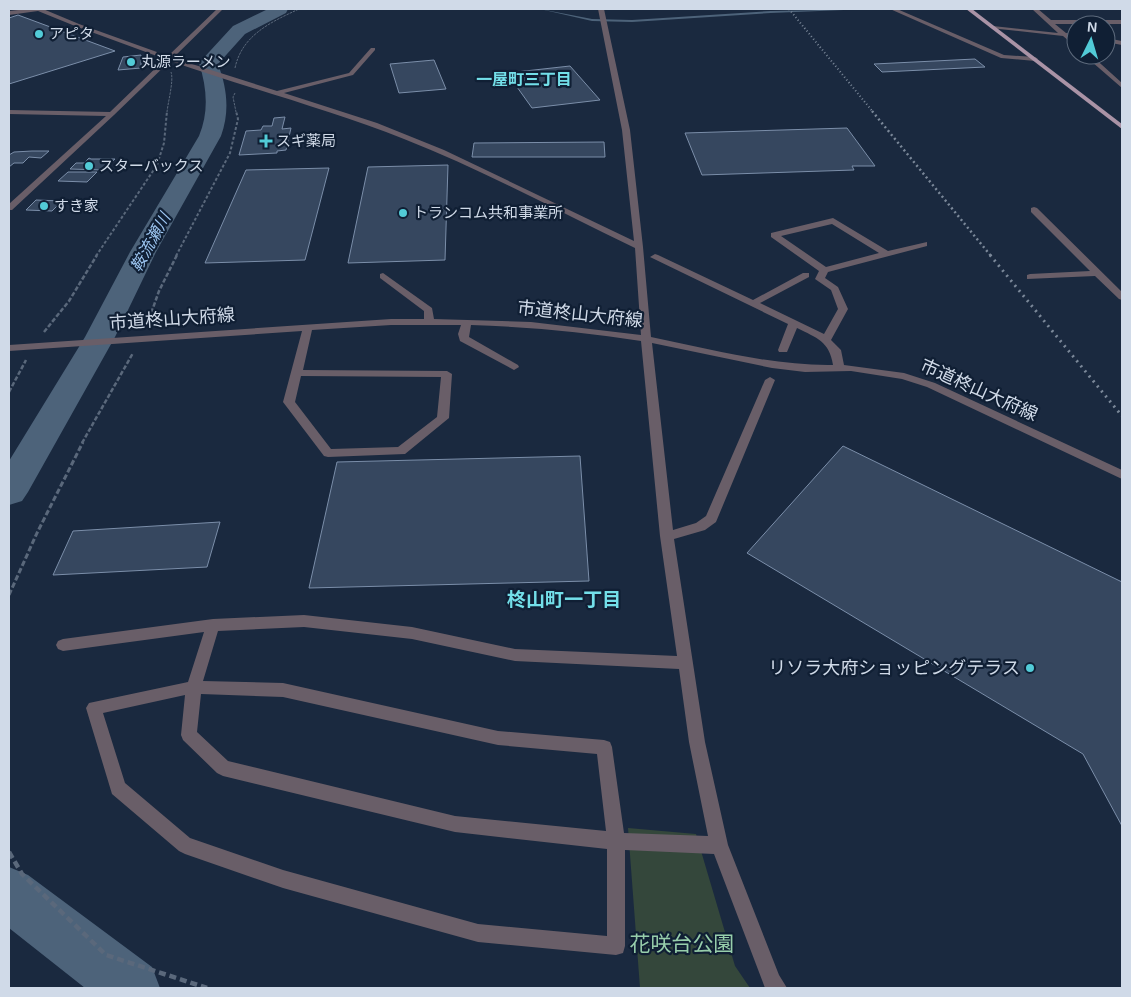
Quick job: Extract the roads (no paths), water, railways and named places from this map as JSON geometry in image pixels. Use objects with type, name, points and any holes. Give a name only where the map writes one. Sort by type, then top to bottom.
[{"type":"main road","points":[[969,9],[1122,127]]},
{"type":"street","points":[[9,13],[39,9],[168,60],[376,126],[439,152],[639,247]]},
{"type":"street","points":[[51,15],[61,9]]},
{"type":"street","points":[[9,208],[112,114],[220,9]]},
{"type":"street","points":[[601,9],[626,130],[667,536],[696,742],[719,845],[772,981],[777,988]]},
{"type":"street","points":[[893,9],[1003,57],[1035,59]]},
{"type":"street","points":[[1035,9],[1064,35]]},
{"type":"street","points":[[1051,22],[1122,22]]},
{"type":"street","points":[[993,28],[1064,35]]},
{"type":"street","points":[[275,93],[351,74],[373,50]]},
{"type":"street","points":[[1099,65],[1122,85]]},
{"type":"street","points":[[9,112],[112,114]]},
{"type":"street","points":[[1034,210],[1122,297]]},
{"type":"street","points":[[824,270],[774,235],[833,221],[887,254]]},
{"type":"street","points":[[826,340],[843,309],[835,290],[820,278],[824,270],[924,244]]},
{"type":"street","points":[[655,256],[794,322],[826,340],[836,350],[839,366]]},
{"type":"street","points":[[1030,277],[1098,273]]},
{"type":"street","points":[[754,303],[806,275]]},
{"type":"street","points":[[383,276],[429,310],[429,322]]},
{"type":"street","points":[[1108,282],[1122,282]]},
{"type":"street","name":"市道柊山大府線","points":[[9,348],[391,322],[467,322],[531,325],[646,339],[772,365],[806,369],[839,366],[904,376],[931,385],[1122,475]]},
{"type":"street","points":[[467,322],[462,334],[464,339],[514,368]]},
{"type":"street","points":[[783,350],[794,322]]},
{"type":"street","points":[[297,373],[447,374],[443,418],[401,451],[328,453],[290,402],[297,373],[308,328]]},
{"type":"street","points":[[667,536],[700,527],[711,519],[770,380]]},
{"type":"street","points":[[63,645],[213,625],[304,620],[412,633],[515,655],[684,663]]},
{"type":"street","points":[[213,625],[194,687],[189,735],[223,768],[455,824],[616,841],[719,845]]},
{"type":"street","points":[[194,687],[283,690],[498,738],[604,747],[616,841],[616,946],[478,933],[283,879],[185,845],[118,788],[94,708],[194,687]]},
{"type":"waterway","name":"鞍流瀬川","points":[[9,492],[100,337],[143,252],[210,136],[216,120],[215,83],[208,63],[239,30],[280,9]]},
{"type":"waterway","points":[[541,9],[592,20],[632,21],[771,12],[867,9]]},
{"type":"waterway","name":"鞍流瀬川","points":[[9,894],[131,988]]},
{"type":"railway","points":[[789,9],[873,112]]},
{"type":"railway","points":[[872,111],[991,256]]},
{"type":"railway","points":[[990,255],[1122,416]]},
{"type":"place","name":"アピタ","points":[[39,34]]},
{"type":"place","name":"丸源ラーメン","points":[[131,62]]},
{"type":"place","name":"スギ薬局","points":[[266,141]]},
{"type":"place","name":"スターバックス","points":[[89,166]]},
{"type":"place","name":"すき家","points":[[44,206]]},
{"type":"place","name":"トランコム共和事業所","points":[[403,213]]},
{"type":"place","name":"リソラ大府ショッピングテラス","points":[[1030,668]]},
{"type":"district","name":"一屋町三丁目","points":[[524,79]]},
{"type":"district","name":"柊山町一丁目","points":[[564,599]]},
{"type":"park label","name":"花咲台公園","points":[[682,944]]}]
